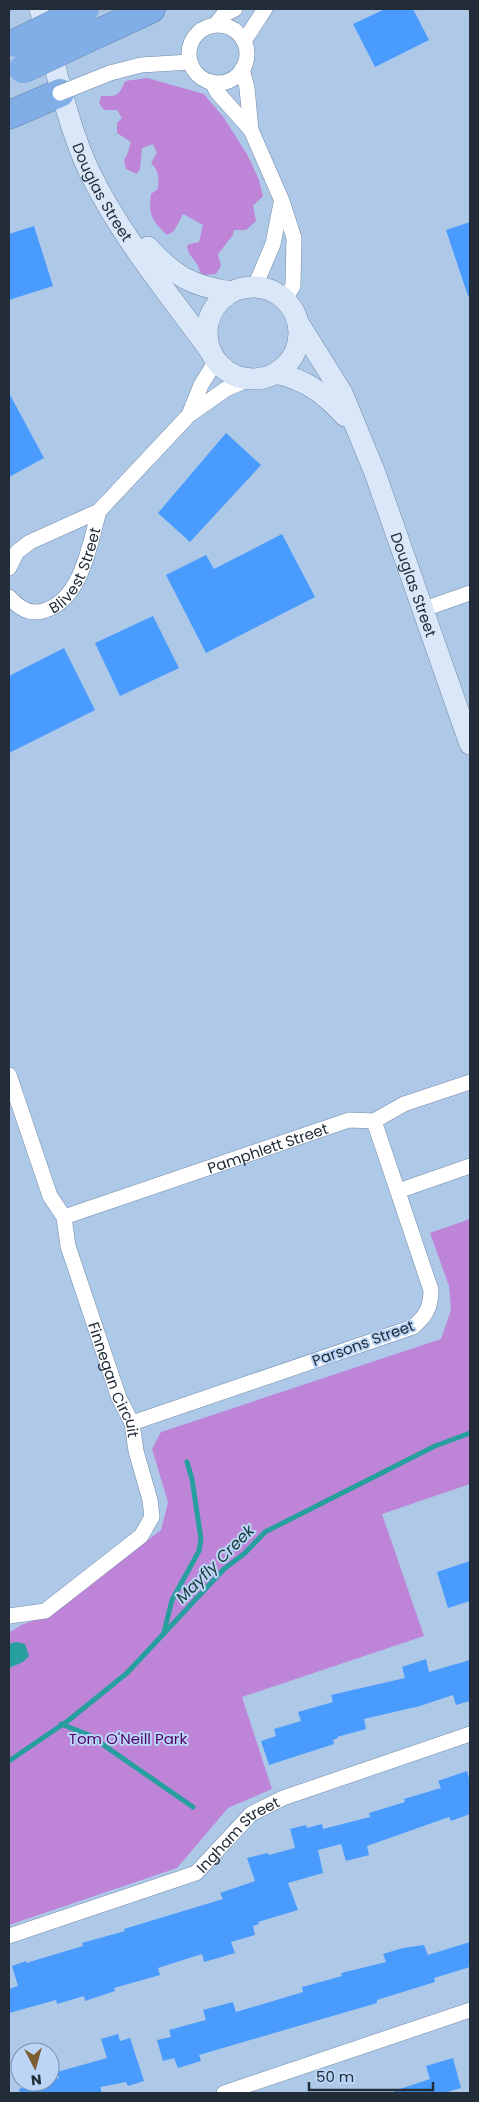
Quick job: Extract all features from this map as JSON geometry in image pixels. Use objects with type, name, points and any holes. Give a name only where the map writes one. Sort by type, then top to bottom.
[{"type":"highway","points":[[14,58],[85,9]]},
{"type":"highway","points":[[14,58],[99,33],[151,9]]},
{"type":"highway","points":[[9,115],[34,106],[60,93]]},
{"type":"main road","name":"Douglas Street","points":[[40,9],[71,121],[89,171],[115,220],[214,357]]},
{"type":"main road","name":"Douglas Street","points":[[52,9],[99,168],[125,215],[149,248],[169,267],[191,283],[231,292]]},
{"type":"main road","points":[[255,286],[271,290],[285,299],[294,310],[299,324],[299,338],[295,352],[287,364],[276,373],[262,378],[249,379],[236,376],[225,370],[214,357],[208,342],[209,318],[221,299],[231,292],[255,286]]},
{"type":"main road","name":"Douglas Street","points":[[299,324],[342,393],[375,473],[424,608],[470,744]]},
{"type":"main road","name":"Douglas Street","points":[[276,373],[300,380],[327,396],[356,427]]},
{"type":"street","points":[[216,24],[223,15],[235,9]]},
{"type":"street","points":[[244,41],[265,9]]},
{"type":"street","points":[[216,24],[232,28],[244,41],[247,50],[246,60],[242,69],[229,80],[212,82],[198,75],[190,62],[190,45],[194,37],[208,26],[216,24]]},
{"type":"street","points":[[60,93],[110,73],[141,65],[190,62]]},
{"type":"street","points":[[242,69],[247,88],[251,130],[282,201],[294,238],[293,286],[285,299]]},
{"type":"street","points":[[212,82],[217,92],[251,130]]},
{"type":"street","points":[[9,126],[34,106]]},
{"type":"street","points":[[255,286],[273,244],[282,201]]},
{"type":"street","name":"Blivest Street","points":[[189,415],[214,357]]},
{"type":"street","name":"Blivest Street","points":[[9,568],[17,552],[30,542],[99,511],[189,415],[226,389],[249,379]]},
{"type":"street","name":"Blivest Street","points":[[9,597],[17,606],[27,612],[41,612],[53,608],[66,598],[76,582],[99,511]]},
{"type":"street","points":[[424,608],[470,593]]},
{"type":"street","name":"Finnegan Circuit","points":[[9,1075],[50,1196],[64,1217],[68,1246],[119,1398],[132,1423],[136,1451],[150,1500],[152,1517],[141,1536],[45,1611],[9,1616]]},
{"type":"street","points":[[374,1121],[404,1104],[470,1082]]},
{"type":"street","name":"Pamphlett Street","points":[[64,1217],[349,1120],[374,1121]]},
{"type":"street","name":"Parsons Street","points":[[132,1423],[413,1327],[423,1318],[431,1304],[431,1290],[374,1121]]},
{"type":"street","points":[[398,1191],[470,1166]]},
{"type":"street","name":"Ingham Street","points":[[9,1936],[196,1873],[251,1814],[283,1798],[470,1734]]},
{"type":"street","points":[[224,2093],[470,2010]]},
{"type":"green space","points":[[147,78],[204,94],[224,118],[248,156],[259,180],[263,196],[253,206],[256,221],[246,230],[234,230],[233,235],[218,254],[221,266],[216,274],[202,274],[188,249],[187,245],[199,242],[203,225],[183,214],[174,231],[167,235],[152,217],[150,207],[151,194],[158,189],[158,175],[151,163],[157,153],[153,144],[142,148],[140,169],[137,174],[126,169],[124,160],[131,142],[117,133],[117,123],[122,118],[117,110],[104,110],[99,103],[101,96],[119,93],[125,81]]},
{"type":"green space","name":"Tom O'Neill Park","points":[[470,1219],[470,1484],[382,1514],[424,1636],[242,1697],[272,1789],[228,1808],[177,1868],[9,1925],[9,1633],[21,1625],[54,1613],[161,1530],[168,1502],[152,1449],[161,1432],[441,1339],[451,1310],[449,1286],[430,1233]]},
{"type":"shaded area","points":[[16,1642],[25,1644],[29,1656],[23,1662],[9,1668],[9,1644]]},
{"type":"building","points":[[385,9],[413,9],[429,40],[375,67],[353,24]]},
{"type":"building","points":[[470,222],[470,296],[468,296],[446,230]]},
{"type":"building","points":[[34,226],[53,286],[9,300],[9,234]]},
{"type":"building","points":[[9,393],[44,458],[9,477]]},
{"type":"building","points":[[226,433],[261,465],[190,542],[158,513]]},
{"type":"building","points":[[282,534],[315,597],[206,653],[166,575],[206,555],[214,569]]},
{"type":"building","points":[[153,616],[179,668],[120,696],[95,643]]},
{"type":"building","points":[[64,648],[95,710],[9,753],[9,676]]},
{"type":"building","points":[[470,1561],[470,1601],[448,1608],[437,1572]]},
{"type":"building","points":[[426,1659],[429,1672],[470,1660],[470,1701],[456,1705],[453,1695],[420,1706],[364,1719],[366,1729],[337,1737],[333,1740],[334,1744],[269,1765],[261,1741],[276,1736],[274,1729],[301,1721],[298,1712],[333,1702],[331,1695],[405,1678],[402,1667]]},
{"type":"building","points":[[467,1771],[470,1782],[470,1814],[451,1821],[449,1817],[367,1846],[369,1855],[346,1861],[341,1844],[318,1850],[323,1873],[288,1883],[298,1910],[258,1922],[259,1924],[253,1926],[255,1935],[231,1942],[235,1953],[204,1962],[202,1954],[158,1968],[160,1975],[114,1988],[115,1991],[85,2001],[84,1996],[57,2004],[56,2000],[9,2013],[9,1989],[18,1986],[12,1966],[83,1946],[82,1943],[223,1899],[220,1893],[255,1881],[247,1858],[268,1853],[269,1855],[295,1848],[290,1829],[306,1825],[307,1828],[322,1824],[323,1829],[370,1817],[369,1813],[405,1802],[404,1799],[441,1788],[438,1781]]},
{"type":"building","points":[[470,1942],[470,1967],[434,1978],[435,1982],[377,2000],[377,2003],[199,2055],[201,2061],[178,2068],[174,2058],[163,2061],[157,2040],[171,2037],[169,2030],[206,2020],[203,2010],[233,2002],[236,2012],[303,1992],[302,1987],[342,1976],[341,1973],[386,1962],[383,1954],[403,1948],[424,1945],[428,1955]]},
{"type":"building","points":[[118,2034],[120,2041],[130,2038],[144,2081],[128,2086],[126,2082],[100,2087],[102,2093],[20,2093],[60,2092],[60,2071],[107,2058],[101,2039]]},
{"type":"building","points":[[453,2058],[461,2088],[444,2093],[395,2093],[394,2091],[430,2079],[426,2066]]},
{"type":"waterway","name":"Mayfly Creek","points":[[9,1761],[69,1720],[127,1673],[224,1569],[245,1553],[265,1532],[435,1446],[470,1433]]},
{"type":"waterway","points":[[164,1632],[172,1600],[199,1551],[201,1539],[192,1479],[187,1462]]},
{"type":"waterway","points":[[61,1724],[89,1735],[193,1807]]}]
